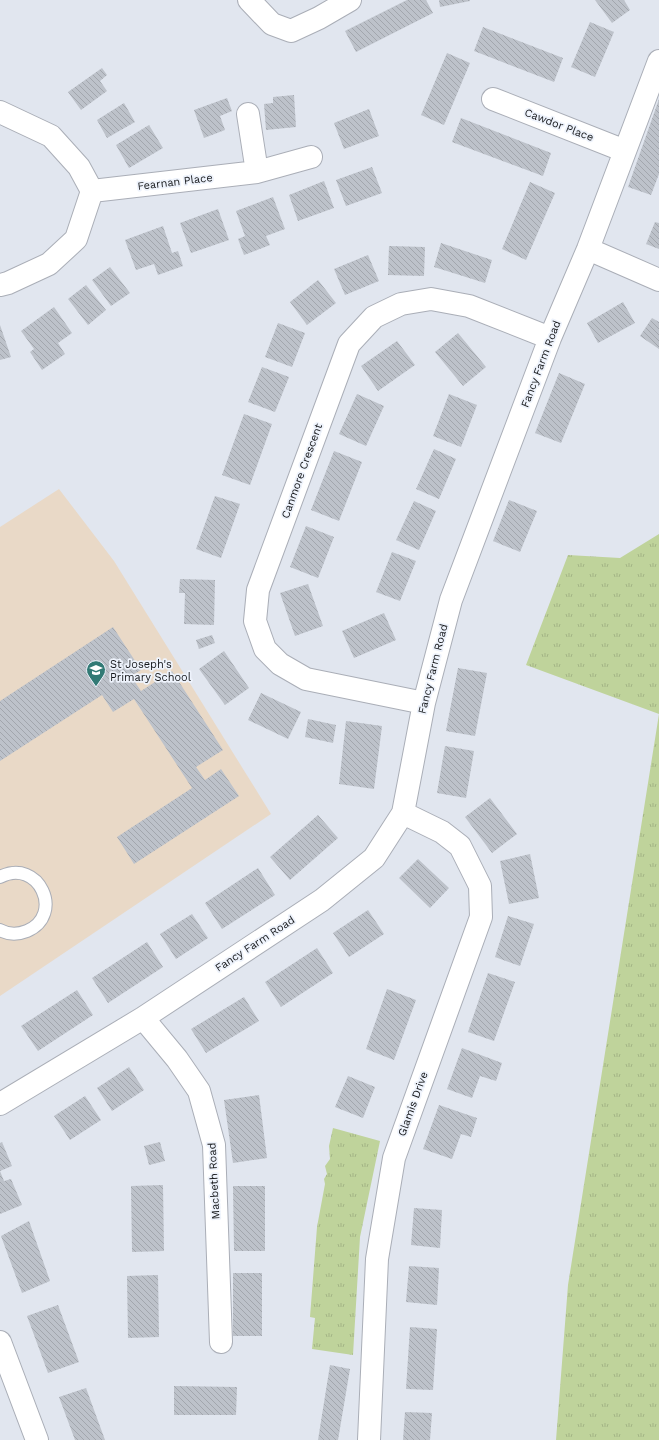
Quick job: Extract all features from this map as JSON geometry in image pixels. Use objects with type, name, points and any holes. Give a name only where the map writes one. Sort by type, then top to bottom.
[{"type":"street","points":[[249,0],[272,24],[291,31],[319,18],[350,0]]},
{"type":"street","name":"Fancy Farm Road","points":[[0,1104],[143,1018],[322,900],[374,858],[403,813],[424,703],[451,600],[550,338],[588,249],[659,61]]},
{"type":"street","name":"Cawdor Place","points":[[493,99],[625,150]]},
{"type":"street","points":[[0,112],[51,136],[79,167],[92,191],[76,240],[49,264],[8,283],[0,285]]},
{"type":"street","points":[[248,114],[257,172]]},
{"type":"street","name":"Fearnan Place","points":[[92,191],[257,172],[311,157]]},
{"type":"street","points":[[588,249],[659,280]]},
{"type":"street","name":"Canmore Crescent","points":[[424,703],[306,679],[280,664],[265,649],[255,621],[258,590],[349,344],[374,317],[401,304],[431,299],[470,306],[550,338]]},
{"type":"street","name":"Glamis Drive","points":[[369,1440],[377,1259],[394,1158],[481,917],[480,886],[460,846],[442,832],[403,813]]},
{"type":"street","name":"Macbeth Road","points":[[143,1018],[176,1059],[199,1091],[214,1145],[221,1342]]},
{"type":"street","points":[[0,1342],[37,1440]]},
{"type":"lane","points":[[0,877],[14,872],[32,877],[38,883],[45,896],[46,906],[44,915],[34,928],[20,934],[11,934],[0,930]]},
{"type":"shaded area","name":"St Joseph's Primary School","points":[[59,489],[114,561],[271,814],[0,996],[0,527]]},
{"type":"green space","points":[[659,534],[659,714],[526,665],[568,555],[620,558]]},
{"type":"green space","points":[[659,714],[659,1440],[556,1440],[568,1285]]},
{"type":"green space","points":[[333,1128],[380,1141],[360,1237],[353,1355],[312,1349],[315,1318],[310,1317],[317,1227],[325,1184],[324,1179],[327,1174],[325,1166],[330,1159],[329,1146]]},
{"type":"building","points":[[407,0],[426,0],[433,13],[356,52],[345,31]]},
{"type":"building","points":[[439,0],[470,0],[470,1],[440,7]]},
{"type":"building","points":[[595,0],[624,0],[630,10],[612,23]]},
{"type":"building","points":[[590,22],[614,32],[595,77],[571,67]]},
{"type":"building","points":[[483,27],[563,58],[554,82],[474,51]]},
{"type":"building","points":[[447,53],[470,63],[444,125],[421,115]]},
{"type":"building","points":[[102,68],[107,75],[100,81],[107,91],[81,110],[68,92]]},
{"type":"building","points":[[294,95],[296,127],[266,130],[264,104],[273,103],[273,97]]},
{"type":"building","points":[[227,98],[232,111],[220,116],[225,130],[204,138],[194,110]]},
{"type":"building","points":[[659,99],[659,174],[651,195],[628,187]]},
{"type":"building","points":[[124,103],[135,122],[107,138],[97,120]]},
{"type":"building","points":[[369,109],[379,136],[344,149],[334,123]]},
{"type":"building","points":[[461,118],[551,153],[543,176],[452,142]]},
{"type":"building","points":[[149,125],[163,148],[129,168],[116,145]]},
{"type":"building","points":[[372,167],[382,193],[346,206],[336,180]]},
{"type":"building","points":[[324,181],[334,208],[298,221],[289,195]]},
{"type":"building","points":[[530,182],[555,193],[526,260],[502,249]]},
{"type":"building","points":[[273,197],[285,229],[266,236],[270,245],[244,255],[238,239],[245,236],[236,211]]},
{"type":"building","points":[[218,209],[229,240],[191,253],[180,223]]},
{"type":"building","points":[[655,222],[659,223],[659,249],[646,244]]},
{"type":"building","points":[[163,226],[172,253],[178,251],[183,266],[158,275],[154,264],[136,270],[125,240]]},
{"type":"building","points":[[441,243],[492,260],[485,283],[434,267]]},
{"type":"building","points":[[389,246],[425,247],[424,276],[388,275]]},
{"type":"building","points":[[368,255],[379,281],[345,295],[334,269]]},
{"type":"building","points":[[110,267],[130,293],[111,306],[92,280]]},
{"type":"building","points":[[318,280],[336,303],[307,325],[290,302]]},
{"type":"building","points":[[86,285],[106,310],[88,325],[68,299]]},
{"type":"building","points":[[623,302],[635,323],[598,343],[587,323]]},
{"type":"building","points":[[54,307],[72,333],[58,343],[65,354],[42,370],[30,352],[34,349],[21,331]]},
{"type":"building","points":[[652,318],[659,322],[659,349],[640,336]]},
{"type":"building","points":[[278,323],[305,333],[292,367],[265,357]]},
{"type":"building","points":[[0,325],[11,357],[0,360]]},
{"type":"building","points":[[458,333],[486,367],[463,386],[435,352]]},
{"type":"building","points":[[397,341],[415,365],[378,391],[361,366]]},
{"type":"building","points":[[262,367],[289,377],[275,412],[248,402]]},
{"type":"building","points":[[559,373],[585,384],[561,443],[535,433]]},
{"type":"building","points":[[357,394],[384,406],[366,446],[339,434]]},
{"type":"building","points":[[449,394],[477,405],[461,447],[433,436]]},
{"type":"building","points":[[244,414],[272,424],[250,485],[222,475]]},
{"type":"building","points":[[434,449],[456,459],[439,499],[416,489]]},
{"type":"building","points":[[334,451],[362,462],[339,521],[311,510]]},
{"type":"building","points":[[215,496],[240,504],[221,558],[196,549]]},
{"type":"building","points":[[509,500],[537,511],[520,552],[493,541]]},
{"type":"building","points":[[414,501],[436,511],[419,550],[396,540]]},
{"type":"building","points":[[306,526],[334,537],[318,578],[290,567]]},
{"type":"building","points":[[392,552],[416,561],[400,601],[376,592]]},
{"type":"building","points":[[180,579],[215,580],[214,625],[184,624],[185,593],[179,593]]},
{"type":"building","points":[[308,584],[323,626],[295,636],[280,593]]},
{"type":"building","points":[[384,613],[396,640],[354,658],[342,631]]},
{"type":"building","points":[[113,627],[141,670],[131,676],[141,691],[172,671],[223,750],[196,767],[205,780],[221,769],[239,796],[134,864],[117,837],[192,788],[134,699],[113,712],[102,695],[0,761],[0,701]]},
{"type":"building","points":[[212,635],[215,643],[199,649],[196,640]]},
{"type":"building","points":[[224,651],[249,688],[225,705],[199,669]]},
{"type":"building","points":[[458,668],[487,673],[475,736],[446,731]]},
{"type":"building","points":[[261,693],[301,712],[288,739],[248,720]]},
{"type":"building","points":[[308,719],[336,725],[333,743],[305,737]]},
{"type":"building","points":[[346,721],[382,726],[374,789],[339,784]]},
{"type":"building","points":[[445,746],[474,751],[466,798],[437,793]]},
{"type":"building","points":[[490,798],[517,834],[492,853],[465,817]]},
{"type":"building","points":[[318,815],[338,838],[290,880],[270,857]]},
{"type":"building","points":[[530,854],[539,898],[509,904],[500,861]]},
{"type":"building","points":[[418,859],[449,888],[430,908],[399,878]]},
{"type":"building","points":[[258,868],[275,895],[222,929],[205,903]]},
{"type":"building","points":[[368,910],[384,934],[349,957],[333,933]]},
{"type":"building","points":[[192,914],[208,938],[176,959],[160,934]]},
{"type":"building","points":[[508,916],[534,924],[520,966],[495,957]]},
{"type":"building","points":[[147,942],[163,967],[108,1003],[92,978]]},
{"type":"building","points":[[317,948],[333,973],[281,1007],[265,982]]},
{"type":"building","points":[[488,973],[515,982],[494,1041],[468,1032]]},
{"type":"building","points":[[387,989],[416,1000],[394,1060],[366,1049]]},
{"type":"building","points":[[77,990],[93,1015],[38,1051],[21,1026]]},
{"type":"building","points":[[244,997],[259,1021],[206,1053],[191,1029]]},
{"type":"building","points":[[462,1048],[502,1063],[496,1081],[480,1076],[472,1098],[447,1089]]},
{"type":"building","points":[[129,1067],[144,1090],[112,1111],[97,1088]]},
{"type":"building","points":[[348,1076],[375,1087],[363,1118],[335,1107]]},
{"type":"building","points":[[259,1095],[267,1158],[233,1163],[224,1100]]},
{"type":"building","points":[[85,1096],[101,1120],[70,1140],[54,1116]]},
{"type":"building","points":[[439,1105],[477,1118],[471,1137],[461,1134],[452,1159],[423,1149]]},
{"type":"building","points":[[2,1142],[12,1166],[0,1171],[0,1143]]},
{"type":"building","points":[[160,1142],[165,1161],[149,1165],[144,1146]]},
{"type":"building","points":[[0,1171],[4,1181],[11,1179],[22,1205],[0,1214]]},
{"type":"building","points":[[163,1185],[164,1251],[132,1252],[131,1186]]},
{"type":"building","points":[[233,1186],[265,1186],[265,1251],[234,1251]]},
{"type":"building","points":[[414,1208],[442,1210],[440,1248],[411,1245]]},
{"type":"building","points":[[29,1221],[50,1281],[22,1293],[1,1236]]},
{"type":"building","points":[[409,1266],[439,1268],[437,1305],[406,1302]]},
{"type":"building","points":[[233,1273],[262,1273],[262,1336],[233,1336]]},
{"type":"building","points":[[158,1275],[159,1337],[128,1338],[127,1276]]},
{"type":"building","points":[[58,1305],[79,1362],[48,1373],[27,1316]]},
{"type":"building","points":[[410,1327],[437,1329],[433,1390],[406,1389]]},
{"type":"building","points":[[330,1365],[350,1369],[338,1440],[318,1440]]},
{"type":"building","points":[[174,1386],[237,1387],[236,1415],[174,1415]]},
{"type":"building","points":[[86,1388],[105,1440],[75,1440],[59,1397]]},
{"type":"building","points":[[405,1412],[432,1413],[430,1440],[403,1440]]},
{"type":"place","name":"St Joseph's Primary School","points":[[96,687]]}]
